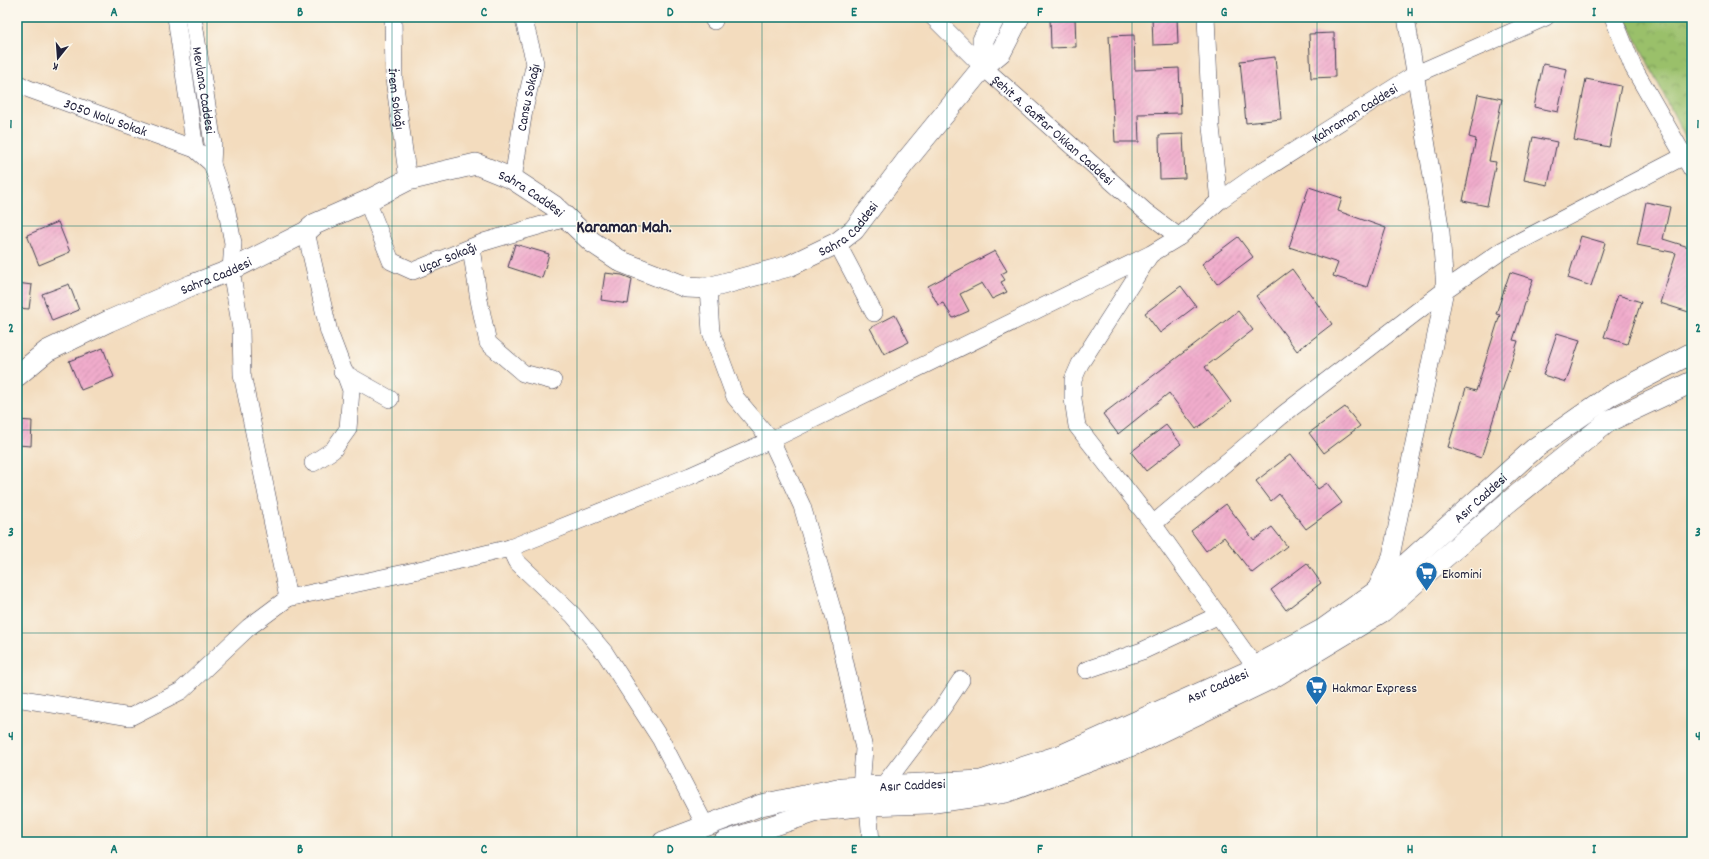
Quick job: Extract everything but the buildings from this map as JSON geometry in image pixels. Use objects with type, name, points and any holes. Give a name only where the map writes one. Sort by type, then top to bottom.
[{"type":"street","name":"Mevlana Caddesi","points":[[176,17],[195,149]]},
{"type":"street","name":"Mevlana Caddesi","points":[[193,17],[213,144],[212,164]]},
{"type":"street","name":"İrem Sokağı","points":[[393,17],[394,79],[408,180]]},
{"type":"street","name":"Cansu Sokağı","points":[[513,179],[524,110],[535,63],[523,17]]},
{"type":"street","name":"Şehit A. Gaffar Okkan Caddesi","points":[[933,17],[984,67],[1140,207],[1179,237]]},
{"type":"street","points":[[984,67],[983,40],[995,17]]},
{"type":"street","name":"Sahra Caddesi","points":[[17,376],[47,351],[109,321],[192,285],[231,270],[306,232],[315,224],[367,201],[408,180],[476,164],[513,179],[554,206],[592,242],[622,262],[686,287],[708,288],[789,266],[837,243],[854,230],[906,162],[984,67],[1001,52],[1019,17]]},
{"type":"street","points":[[1206,17],[1211,127],[1219,201]]},
{"type":"street","points":[[1374,593],[1391,556],[1445,290],[1441,232],[1414,75],[1406,17]]},
{"type":"street","name":"Kahraman Caddesi","points":[[288,598],[410,572],[510,548],[690,476],[771,440],[1151,254],[1179,237],[1219,201],[1256,174],[1414,75],[1546,17]]},
{"type":"street","points":[[1613,17],[1634,67],[1688,153],[1692,170]]},
{"type":"street","name":"3050 Nolu Sokak","points":[[17,83],[29,89],[195,149]]},
{"type":"street","points":[[17,698],[130,717],[181,691],[250,626],[288,598],[242,374],[241,329],[231,270],[233,243],[226,206],[212,164],[195,149]]},
{"type":"street","points":[[1153,524],[1285,413],[1445,290],[1503,250],[1688,153]]},
{"type":"street","name":"Uçar Sokağı","points":[[367,201],[391,260],[413,271],[471,248],[566,218]]},
{"type":"street","points":[[306,232],[329,332],[342,372],[350,390],[348,429],[333,450],[313,463]]},
{"type":"street","points":[[837,243],[874,313]]},
{"type":"street","points":[[471,248],[479,300],[488,343],[523,373],[553,381]]},
{"type":"street","points":[[1151,254],[1080,364],[1072,380],[1077,426],[1153,524],[1256,668]]},
{"type":"street","points":[[708,288],[711,332],[735,397],[771,440],[802,506],[836,622],[864,749],[864,796],[871,842]]},
{"type":"street","name":"Asır Caddesi","points":[[724,842],[864,796],[884,786],[980,781],[1062,755],[1256,668],[1268,659],[1322,630],[1374,593],[1534,448],[1612,395],[1692,353]]},
{"type":"street","points":[[342,372],[390,399]]},
{"type":"street","name":"Asır Caddesi","points":[[663,842],[761,804],[842,788],[864,796],[928,803],[1006,792],[1133,745],[1272,678],[1383,611],[1506,504],[1609,421],[1692,382]]},
{"type":"street","points":[[510,548],[516,561],[573,615],[605,653],[661,740],[705,825]]},
{"type":"street","points":[[1086,670],[1142,651],[1219,615]]},
{"type":"street","points":[[884,786],[943,707],[961,680]]},
{"type":"green space","points":[[1625,17],[1692,17],[1692,141],[1688,143]]},
{"type":"place","name":"Ekomini","points":[[1427,592]]},
{"type":"place","name":"Hakmar Express","points":[[1316,706]]},
{"type":"district","name":"Karaman Mah.","points":[[624,226]]}]
